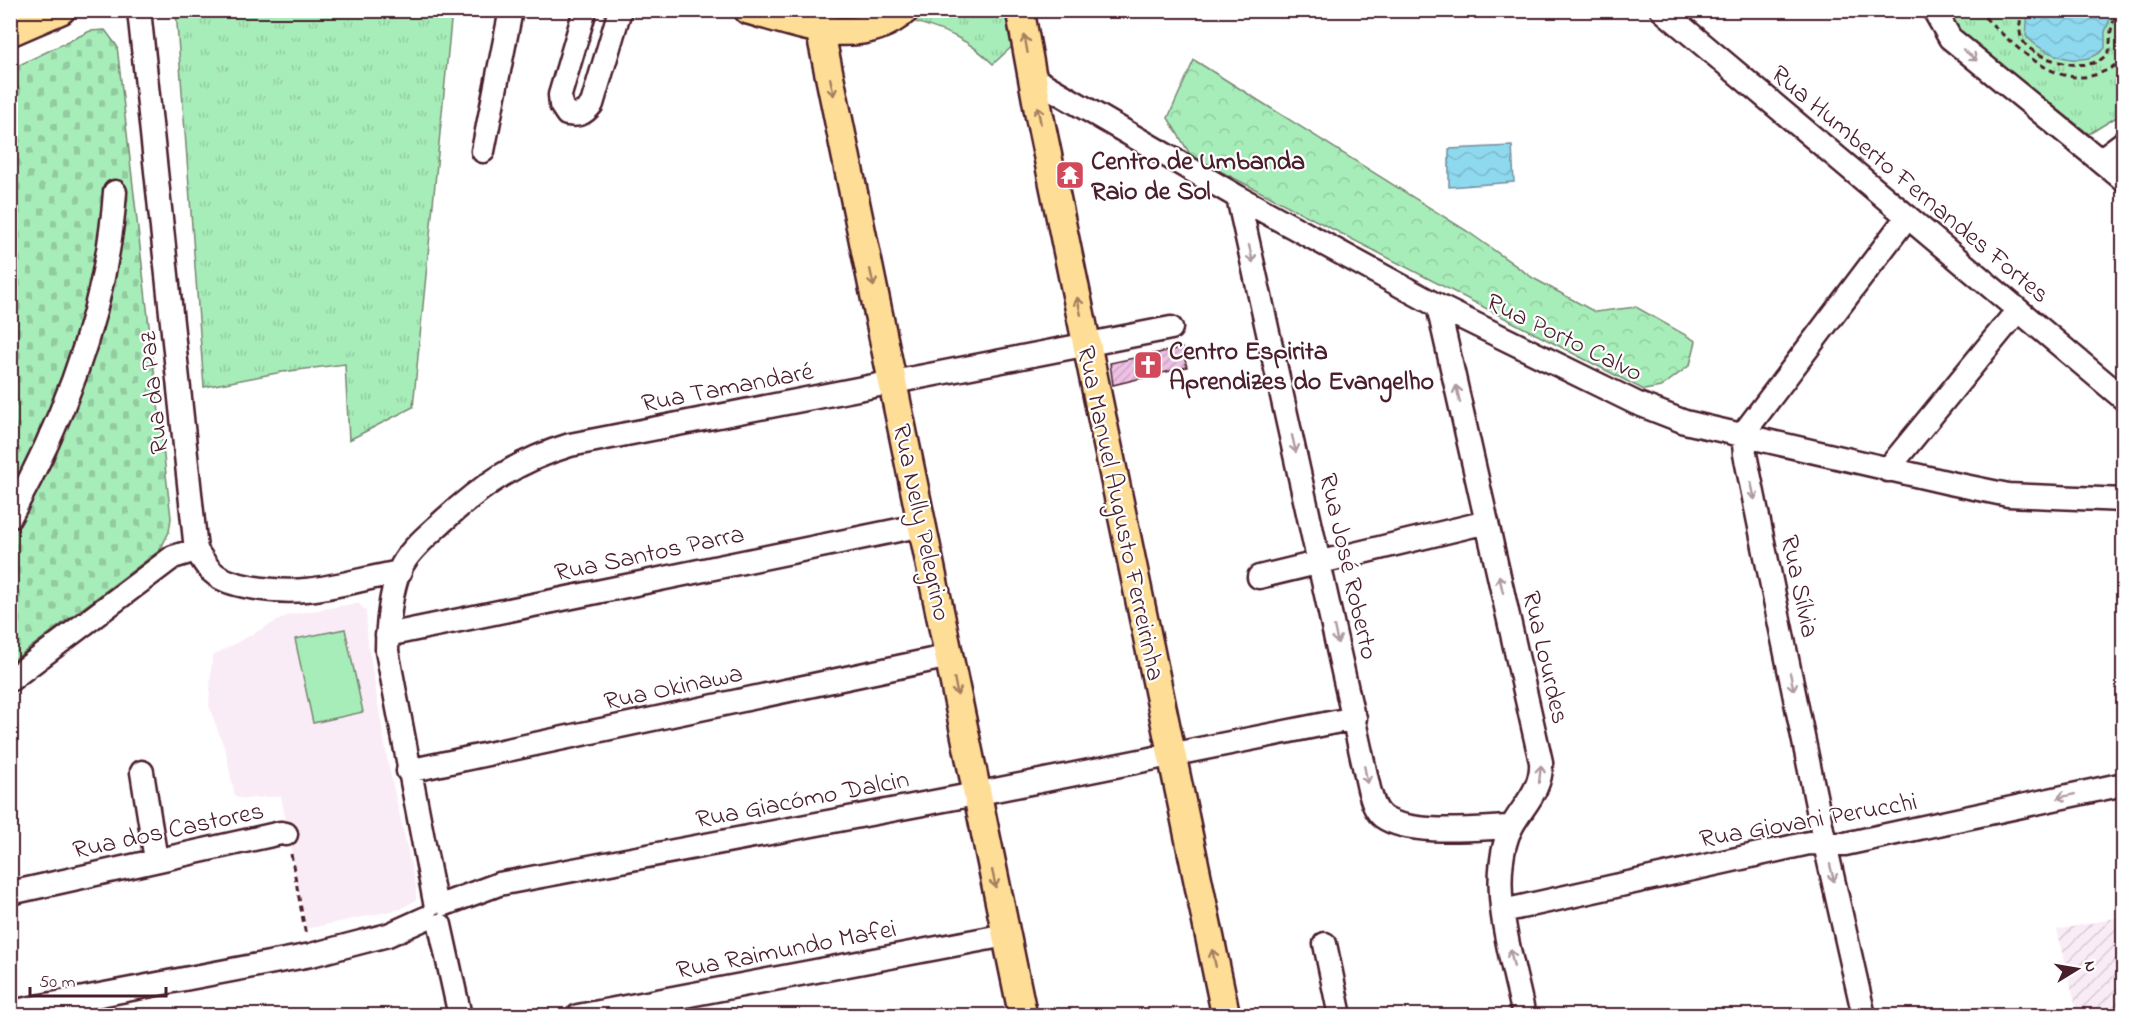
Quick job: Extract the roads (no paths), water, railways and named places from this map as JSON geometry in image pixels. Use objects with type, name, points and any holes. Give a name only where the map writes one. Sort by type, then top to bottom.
[{"type":"main road","points":[[10,13],[16,10]]},
{"type":"main road","points":[[10,32],[61,10]]},
{"type":"main road","points":[[764,13],[820,30],[851,33],[871,30],[892,22],[905,10]]},
{"type":"main road","name":"Rua Manuel Augusto Ferreirinha","points":[[1020,10],[1226,1016]]},
{"type":"main road","name":"Rua Nelly Pelegrino","points":[[820,30],[895,383],[1023,1016]]},
{"type":"street","name":"Rua da Paz","points":[[139,10],[196,550]]},
{"type":"street","points":[[483,151],[511,10]]},
{"type":"street","points":[[585,10],[560,95],[561,105],[567,114],[577,115],[585,112],[592,104],[620,10]]},
{"type":"street","name":"Rua Humberto Fernandes Fortes","points":[[1662,10],[2124,399]]},
{"type":"street","points":[[1934,10],[1950,38],[2124,180]]},
{"type":"street","name":"Rua Porto Calvo","points":[[1033,78],[1238,197],[1438,306],[1636,403],[1685,422],[1887,470],[2008,495],[2124,500]]},
{"type":"street","points":[[2100,160],[2124,142]]},
{"type":"street","points":[[10,517],[52,435],[93,324],[105,270],[116,192]]},
{"type":"street","name":"Rua José Roberto","points":[[1238,197],[1375,809],[1392,822],[1419,828],[1511,827]]},
{"type":"street","points":[[1743,434],[1907,217]]},
{"type":"street","name":"Rua Lourdes","points":[[1438,306],[1541,762],[1540,783],[1511,827],[1505,843],[1500,876],[1503,911],[1524,1016]]},
{"type":"street","points":[[1887,470],[2018,310]]},
{"type":"street","name":"Rua Tamandaré","points":[[459,1016],[408,771],[387,651],[393,597],[400,572],[403,563],[424,539],[463,503],[502,473],[536,455],[570,446],[1171,328]]},
{"type":"street","name":"Rua Sílvia","points":[[1743,434],[1747,466],[1825,843],[1864,1016]]},
{"type":"street","points":[[1259,577],[1487,522]]},
{"type":"street","name":"Rua Santos Parra","points":[[387,635],[923,525]]},
{"type":"street","points":[[10,680],[173,557],[196,550],[217,577],[244,586],[271,591],[294,593],[320,590],[400,572]]},
{"type":"street","name":"Rua Okinawa","points":[[408,771],[950,656]]},
{"type":"street","name":"Rua Giacómo Dalcin","points":[[10,1012],[311,955],[388,935],[499,884],[977,794],[1355,718]]},
{"type":"street","points":[[142,772],[156,861]]},
{"type":"street","name":"Rua Giovani Perucchi","points":[[1503,911],[1809,843],[1854,842],[2124,784]]},
{"type":"street","name":"Rua dos Castores","points":[[10,893],[281,833],[286,834]]},
{"type":"street","name":"Rua Raimundo Mafei","points":[[578,1016],[1006,935]]},
{"type":"street","points":[[1325,944],[1340,1016]]},
{"type":"water","points":[[2028,11],[2113,11],[2105,32],[2105,48],[2097,55],[2076,59],[2065,58],[2043,49],[2026,36]]},
{"type":"water","points":[[1512,146],[1514,182],[1449,187],[1449,149]]},
{"type":"place","name":"Centro de Umbanda Raio de Sol","points":[[1070,175]]},
{"type":"place","name":"Centro Espirita Aprendizes do Evangelho","points":[[1148,365]]}]
